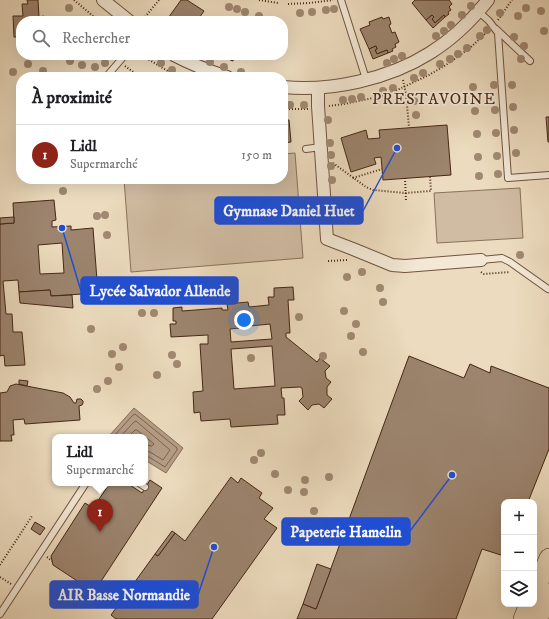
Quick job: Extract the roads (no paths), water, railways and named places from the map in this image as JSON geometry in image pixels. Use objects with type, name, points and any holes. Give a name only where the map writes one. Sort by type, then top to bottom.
[{"type":"highway","points":[[537,586],[549,558]]},
{"type":"highway","points":[[538,619],[549,593]]},
{"type":"highway","points":[[523,619],[528,607]]},
{"type":"street","points":[[102,0],[123,16]]},
{"type":"street","points":[[288,88],[318,88],[340,85],[366,80],[400,69],[430,53],[479,12],[488,0]]},
{"type":"street","points":[[188,60],[204,70],[211,72]]},
{"type":"street","points":[[318,88],[327,239],[353,248],[392,265],[405,266],[481,260]]},
{"type":"lane","points":[[341,0],[366,80]]},
{"type":"lane","points":[[479,12],[530,61]]},
{"type":"lane","points":[[493,26],[498,33],[508,178],[549,174]]},
{"type":"lane","points":[[110,72],[121,60]]},
{"type":"lane","points":[[306,149],[321,151]]},
{"type":"lane","points":[[481,260],[502,258],[548,289]]},
{"type":"lane","points":[[0,614],[84,486]]},
{"type":"water","points":[[134,408],[183,448],[166,473],[148,462],[148,434],[111,434]]},
{"type":"place","name":"Gymnase Daniel Huet","points":[[397,148]]},
{"type":"place","name":"Lycée Salvador Allende","points":[[62,228]]},
{"type":"place","name":"Papeterie Hamelin","points":[[452,475]]},
{"type":"place","name":"Lidl","points":[[100,532]]},
{"type":"place","name":"AIR Basse Normandie","points":[[214,547]]},
{"type":"district","name":"PRESTAVOINE","points":[[434,98]]}]
